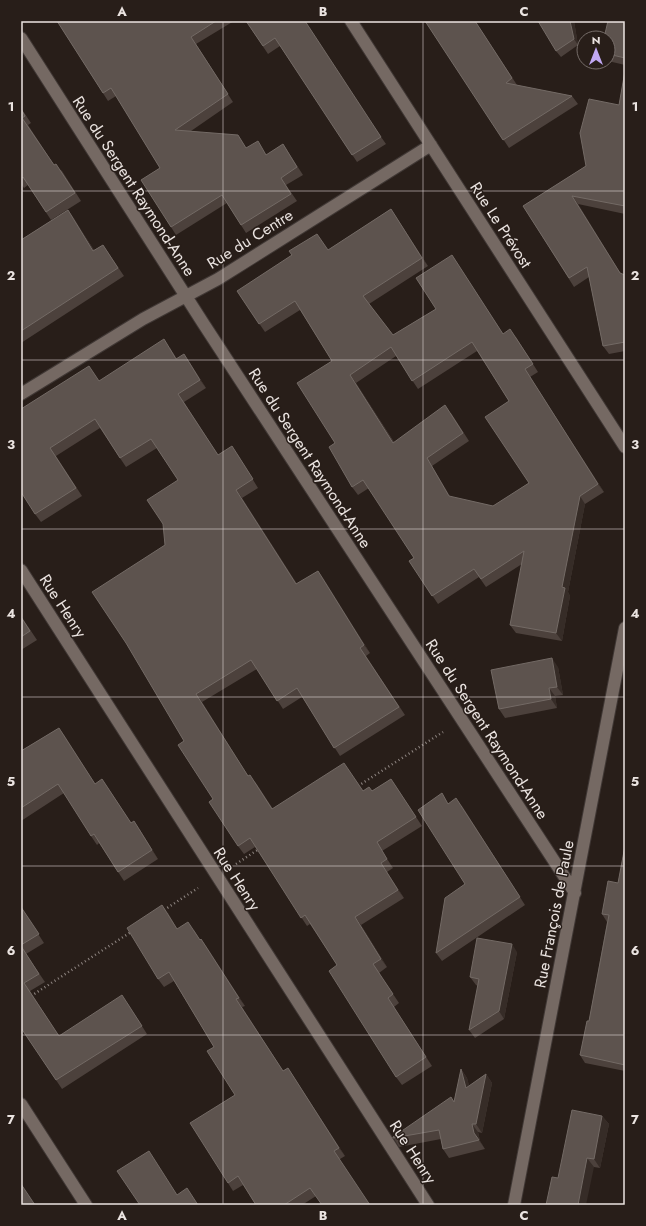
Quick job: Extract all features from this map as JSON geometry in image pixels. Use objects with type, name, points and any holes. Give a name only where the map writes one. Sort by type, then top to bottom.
[{"type":"street","name":"Rue Le Prévost","points":[[351,21],[625,447]]},
{"type":"street","name":"Rue du Sergent Raymond-Anne","points":[[21,38],[186,296],[575,893]]},
{"type":"street","name":"Rue du Centre","points":[[21,394],[143,319],[218,279],[431,145]]},
{"type":"street","name":"Rue Henry","points":[[21,570],[428,1205]]},
{"type":"street","name":"Rue François de Paule","points":[[514,1205],[625,628]]},
{"type":"street","points":[[21,1104],[86,1205]]},
{"type":"path","points":[[356,788],[462,720]]},
{"type":"path","points":[[158,914],[263,847]]},
{"type":"path","points":[[28,998],[132,931]]},
{"type":"building","points":[[57,21],[216,21],[191,37],[228,94],[175,130],[238,135],[246,148],[258,141],[266,155],[283,144],[297,167],[281,178],[291,194],[241,225],[222,195],[171,227],[141,180],[160,168],[111,88],[103,93]]},
{"type":"building","points":[[246,21],[305,21],[381,137],[352,155],[275,38],[263,46]]},
{"type":"building","points":[[425,21],[475,21],[512,78],[506,83],[572,96],[503,140]]},
{"type":"building","points":[[538,21],[570,21],[574,39],[556,51]]},
{"type":"building","points":[[608,21],[625,21],[625,58],[616,56],[616,30],[606,30]]},
{"type":"building","points":[[625,71],[625,206],[572,196],[620,273],[625,275],[625,342],[603,346],[587,267],[569,278],[523,206],[586,166],[580,133],[589,99],[619,105]]},
{"type":"building","points":[[21,109],[25,116],[22,118],[54,165],[56,164],[75,193],[46,212],[23,177],[21,179]]},
{"type":"building","points":[[391,209],[422,258],[363,296],[393,335],[436,309],[416,278],[452,255],[503,334],[510,329],[533,364],[525,369],[598,484],[580,496],[562,587],[565,588],[556,633],[510,625],[524,551],[481,579],[474,569],[432,596],[409,561],[414,558],[363,480],[352,487],[329,447],[335,443],[297,383],[332,361],[295,301],[259,324],[237,291],[292,255],[289,251],[317,234],[328,250]],"holes":[[[472,342],[509,401],[485,417],[529,483],[493,506],[449,496],[427,458],[463,433],[445,405],[393,443],[350,375],[391,347],[412,381]]]},
{"type":"building","points":[[68,210],[93,251],[103,245],[118,268],[21,331],[21,240]]},
{"type":"building","points":[[164,339],[176,359],[184,354],[200,380],[178,394],[218,455],[232,446],[253,479],[236,490],[296,584],[318,571],[364,645],[360,648],[399,707],[334,748],[297,688],[277,701],[251,660],[196,694],[248,776],[250,775],[272,809],[344,763],[363,791],[369,787],[372,791],[391,779],[416,817],[377,842],[387,859],[381,863],[398,890],[355,917],[381,959],[373,964],[393,994],[388,998],[426,1057],[396,1077],[329,971],[337,965],[305,915],[301,918],[250,838],[238,846],[209,802],[213,799],[178,745],[184,741],[126,643],[92,592],[165,545],[163,524],[147,500],[178,480],[151,439],[120,458],[95,419],[50,448],[76,488],[35,514],[21,492],[21,409],[89,366],[99,381]]},
{"type":"building","points":[[21,617],[30,631],[21,637]]},
{"type":"building","points":[[552,658],[557,687],[549,688],[551,699],[499,709],[491,670]]},
{"type":"building","points":[[59,728],[95,784],[102,779],[131,823],[134,821],[152,850],[118,872],[94,834],[91,836],[58,784],[21,808],[21,751]]},
{"type":"building","points":[[442,793],[448,804],[456,798],[520,897],[436,953],[445,898],[465,884],[418,810]]},
{"type":"building","points":[[625,846],[625,1065],[580,1055],[587,1021],[589,1021],[609,915],[602,914],[608,881],[618,883]]},
{"type":"building","points":[[162,905],[177,929],[188,922],[200,940],[201,939],[239,998],[236,999],[283,1071],[288,1068],[339,1148],[334,1151],[370,1205],[322,1205],[310,1188],[284,1205],[256,1205],[238,1176],[228,1183],[190,1123],[235,1095],[207,1051],[214,1047],[169,972],[158,979],[127,928]]},
{"type":"building","points":[[21,907],[39,934],[21,945]]},
{"type":"building","points":[[477,938],[512,944],[499,1011],[469,1030],[479,979],[470,977]]},
{"type":"building","points":[[21,946],[39,974],[24,983],[59,1036],[122,995],[142,1026],[56,1080],[21,1028]]},
{"type":"building","points":[[461,1069],[466,1088],[486,1074],[476,1124],[472,1124],[474,1133],[479,1140],[443,1149],[439,1130],[393,1138],[451,1097],[454,1102]]},
{"type":"building","points":[[572,1110],[602,1116],[594,1159],[587,1158],[578,1205],[546,1205],[552,1177],[558,1178]]},
{"type":"building","points":[[149,1151],[177,1195],[187,1188],[198,1205],[140,1205],[117,1171]]},
{"type":"building","points":[[21,1184],[35,1205],[21,1205]]}]
